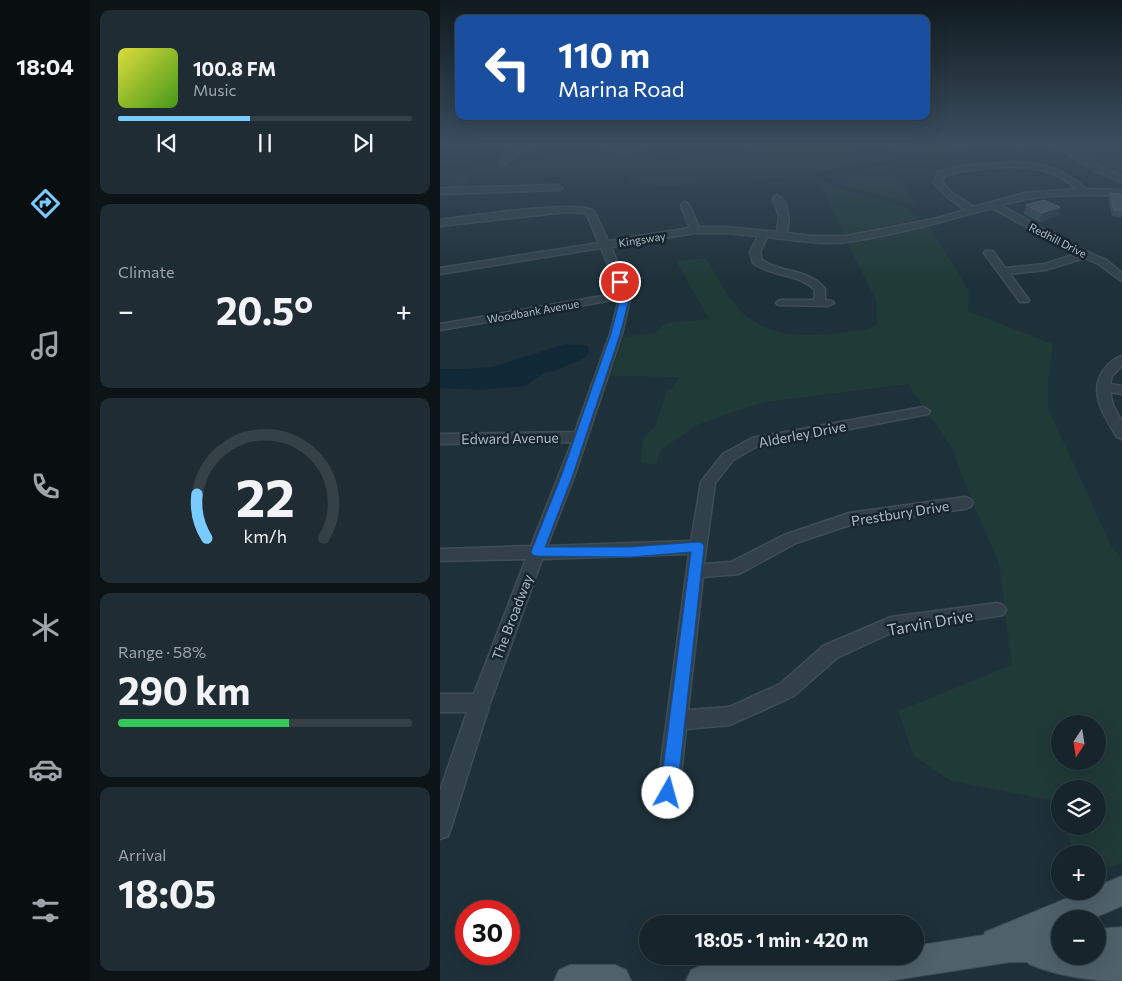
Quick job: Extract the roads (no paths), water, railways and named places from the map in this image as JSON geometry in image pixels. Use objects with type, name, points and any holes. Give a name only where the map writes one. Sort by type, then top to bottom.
[{"type":"main road","points":[[978,950],[1122,891]]},
{"type":"main road","points":[[1106,943],[1122,942]]},
{"type":"main road","points":[[702,981],[753,975],[870,968],[978,950],[1051,945]]},
{"type":"main road","points":[[1010,947],[1099,965],[1122,973]]},
{"type":"main road","points":[[570,981],[615,981]]},
{"type":"street","points":[[946,192],[973,211]]},
{"type":"street","name":"Kingsway","points":[[440,271],[695,230],[726,230],[812,239],[846,239],[921,224],[1034,194],[1070,192]]},
{"type":"street","points":[[777,198],[785,218],[785,225],[781,235]]},
{"type":"street","name":"Redhill Drive","points":[[992,204],[1102,262],[1122,278]]},
{"type":"street","points":[[685,205],[695,230]]},
{"type":"street","points":[[440,223],[577,209],[589,211],[626,295]]},
{"type":"street","points":[[764,234],[754,252],[757,261],[768,268],[808,278],[820,289],[824,303],[782,303]]},
{"type":"street","points":[[989,253],[1024,300]]},
{"type":"street","points":[[1002,271],[1039,269],[1062,264],[1086,254]]},
{"type":"street","name":"Woodbank Avenue","points":[[440,327],[626,295]]},
{"type":"street","name":"The Broadway","points":[[440,828],[480,703],[580,437],[616,334],[626,295]]},
{"type":"street","points":[[1122,360],[1110,367],[1105,375],[1103,387],[1107,408],[1122,434]]},
{"type":"street","points":[[1103,387],[1122,390]]},
{"type":"street","name":"Alderley Drive","points":[[668,793],[698,546],[708,482],[728,457],[752,443],[923,411]]},
{"type":"street","name":"Edward Avenue","points":[[440,439],[580,437]]},
{"type":"street","name":"Prestbury Drive","points":[[695,570],[733,569],[790,539],[849,519],[965,503]]},
{"type":"street","points":[[440,555],[630,552],[698,546]]},
{"type":"street","name":"Tarvin Drive","points":[[677,720],[730,716],[788,690],[830,652],[891,625],[997,610]]},
{"type":"street","points":[[440,703],[480,703]]},
{"type":"water","points":[[566,344],[588,346],[589,350],[586,357],[555,371],[545,372],[526,386],[479,390],[440,388],[440,369],[492,367]]}]
